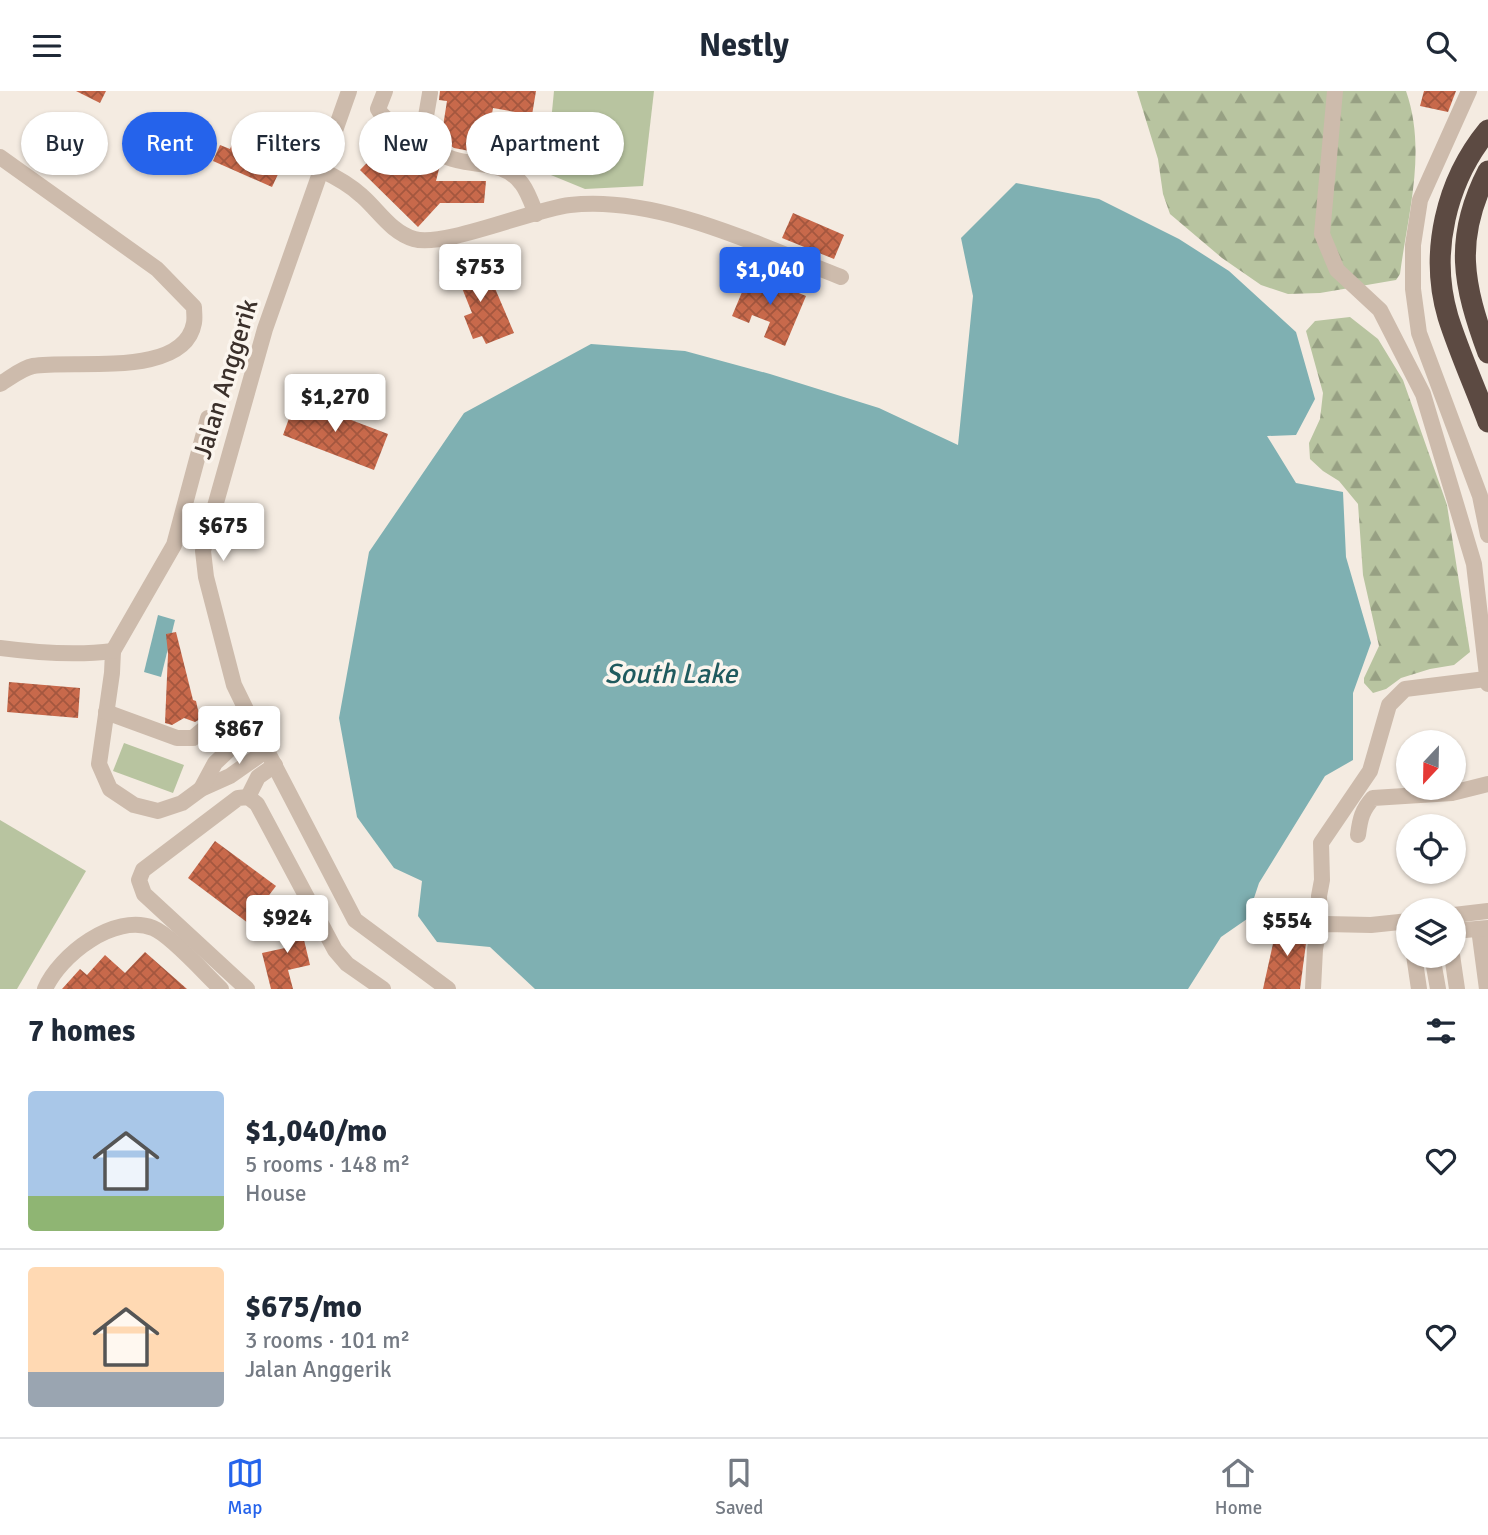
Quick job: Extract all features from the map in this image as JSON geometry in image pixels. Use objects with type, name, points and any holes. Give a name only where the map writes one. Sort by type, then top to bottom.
[{"type":"highway","points":[[1481,138],[1459,177],[1447,208],[1441,255],[1442,286],[1448,316],[1488,422]]},
{"type":"highway","points":[[1488,171],[1465,235],[1465,272],[1472,310],[1488,353]]},
{"type":"street","name":"Jalan Anggerik","points":[[342,112],[349,91]]},
{"type":"street","points":[[380,112],[378,109],[385,91]]},
{"type":"street","points":[[1335,91],[1322,234],[1337,270],[1380,310],[1423,394],[1474,564],[1487,682],[1405,689],[1388,705],[1370,771],[1321,843],[1320,921],[1326,924],[1396,924]]},
{"type":"street","points":[[1469,91],[1420,200],[1413,245],[1413,289],[1419,333],[1480,496],[1488,535]]},
{"type":"street","points":[[426,112],[430,93]]},
{"type":"street","points":[[0,157],[158,269],[194,307],[194,323],[187,339],[171,352],[145,362],[30,366],[0,384]]},
{"type":"street","points":[[452,158],[461,162],[495,166],[509,172],[521,182],[536,214]]},
{"type":"street","name":"Jalan Anggerik","points":[[319,175],[265,329],[203,551],[206,577],[234,685],[355,921],[448,989]]},
{"type":"street","points":[[331,175],[361,195],[394,229],[416,240],[444,238],[569,205],[610,204],[656,211],[700,224],[841,277]]},
{"type":"street","points":[[208,418],[174,545],[113,651],[99,764],[110,789],[134,805],[158,811],[182,803],[201,789],[230,776],[267,750]]},
{"type":"street","points":[[0,648],[31,653],[88,654],[113,651]]},
{"type":"street","points":[[106,712],[177,738],[193,738],[205,729]]},
{"type":"street","points":[[201,789],[215,764],[254,726]]},
{"type":"street","points":[[248,797],[258,777],[275,765]]},
{"type":"street","points":[[1358,835],[1363,809],[1373,798],[1452,793],[1488,784]]},
{"type":"street","points":[[247,989],[144,894],[139,880],[143,870],[238,798],[248,797],[257,804],[335,950],[347,964],[383,989]]},
{"type":"street","points":[[1466,914],[1488,911]]},
{"type":"street","points":[[1313,989],[1319,929],[1326,924]]},
{"type":"street","points":[[45,989],[51,975],[75,950],[104,932],[143,925],[163,934],[221,989]]},
{"type":"street","points":[[1466,930],[1484,928],[1487,989]]},
{"type":"street","points":[[1416,968],[1419,989]]},
{"type":"street","points":[[1434,968],[1438,989]]},
{"type":"street","points":[[1454,968],[1457,989]]},
{"type":"green space","points":[[554,91],[654,91],[643,186],[585,189],[551,175],[624,175],[624,112],[552,112]]},
{"type":"green space","points":[[1137,91],[1406,91],[1415,136],[1414,182],[1400,274],[1396,280],[1320,293],[1288,294],[1261,285],[1222,258],[1170,214],[1163,194],[1158,159]]},
{"type":"green space","points":[[1350,317],[1378,339],[1403,380],[1447,505],[1470,652],[1454,665],[1401,678],[1386,689],[1373,693],[1364,683],[1364,678],[1379,646],[1363,575],[1358,504],[1339,481],[1310,459],[1309,443],[1320,419],[1323,393],[1306,331],[1315,321]]},
{"type":"green space","points":[[124,743],[184,765],[173,793],[113,771]]},
{"type":"green space","points":[[0,820],[86,871],[17,989],[0,989]]},
{"type":"water","name":"South Lake","points":[[1016,183],[1099,199],[1179,239],[1229,271],[1296,332],[1315,399],[1296,435],[1267,436],[1296,483],[1343,492],[1346,557],[1371,643],[1353,693],[1353,760],[1325,776],[1259,883],[1247,919],[1221,937],[1188,989],[535,989],[490,947],[437,942],[418,916],[422,881],[394,868],[357,817],[339,718],[369,552],[464,413],[591,344],[685,351],[770,374],[879,408],[958,445],[973,296],[961,238]]},
{"type":"water","points":[[158,615],[175,620],[161,677],[144,672]]},
{"type":"building","points":[[76,91],[106,91],[100,103]]},
{"type":"building","points":[[440,91],[536,91],[532,112],[493,108],[492,112],[466,112],[466,150],[452,147],[452,112],[445,112],[447,101],[439,100]]},
{"type":"building","points":[[1424,91],[1456,91],[1448,112],[1420,106]]},
{"type":"building","points":[[220,145],[230,149],[231,147],[231,169],[217,163]]},
{"type":"building","points":[[245,175],[278,175],[272,187]]},
{"type":"building","points":[[365,175],[438,175],[436,181],[486,181],[484,203],[440,203],[418,227]]},
{"type":"building","points":[[793,213],[844,235],[834,259],[782,238]]},
{"type":"building","points":[[462,261],[469,280],[488,272],[514,333],[486,344],[482,336],[473,339],[464,316],[472,313],[460,283],[447,288],[439,270]]},
{"type":"building","points":[[750,273],[806,296],[785,346],[764,337],[770,322],[752,315],[749,323],[732,316]]},
{"type":"building","points":[[296,399],[388,434],[374,470],[283,435]]},
{"type":"building","points":[[176,632],[200,719],[195,722],[184,718],[172,725],[165,723],[168,654],[166,634]]},
{"type":"building","points":[[9,682],[80,688],[78,718],[7,712]]},
{"type":"building","points":[[215,841],[276,886],[248,923],[188,878]]},
{"type":"building","points":[[298,915],[310,965],[288,970],[293,989],[271,989],[262,953],[285,948],[278,920]]},
{"type":"building","points":[[1278,921],[1308,928],[1300,989],[1263,989]]},
{"type":"building","points":[[145,952],[187,989],[62,989],[80,969],[87,975],[105,955],[125,973]]}]
